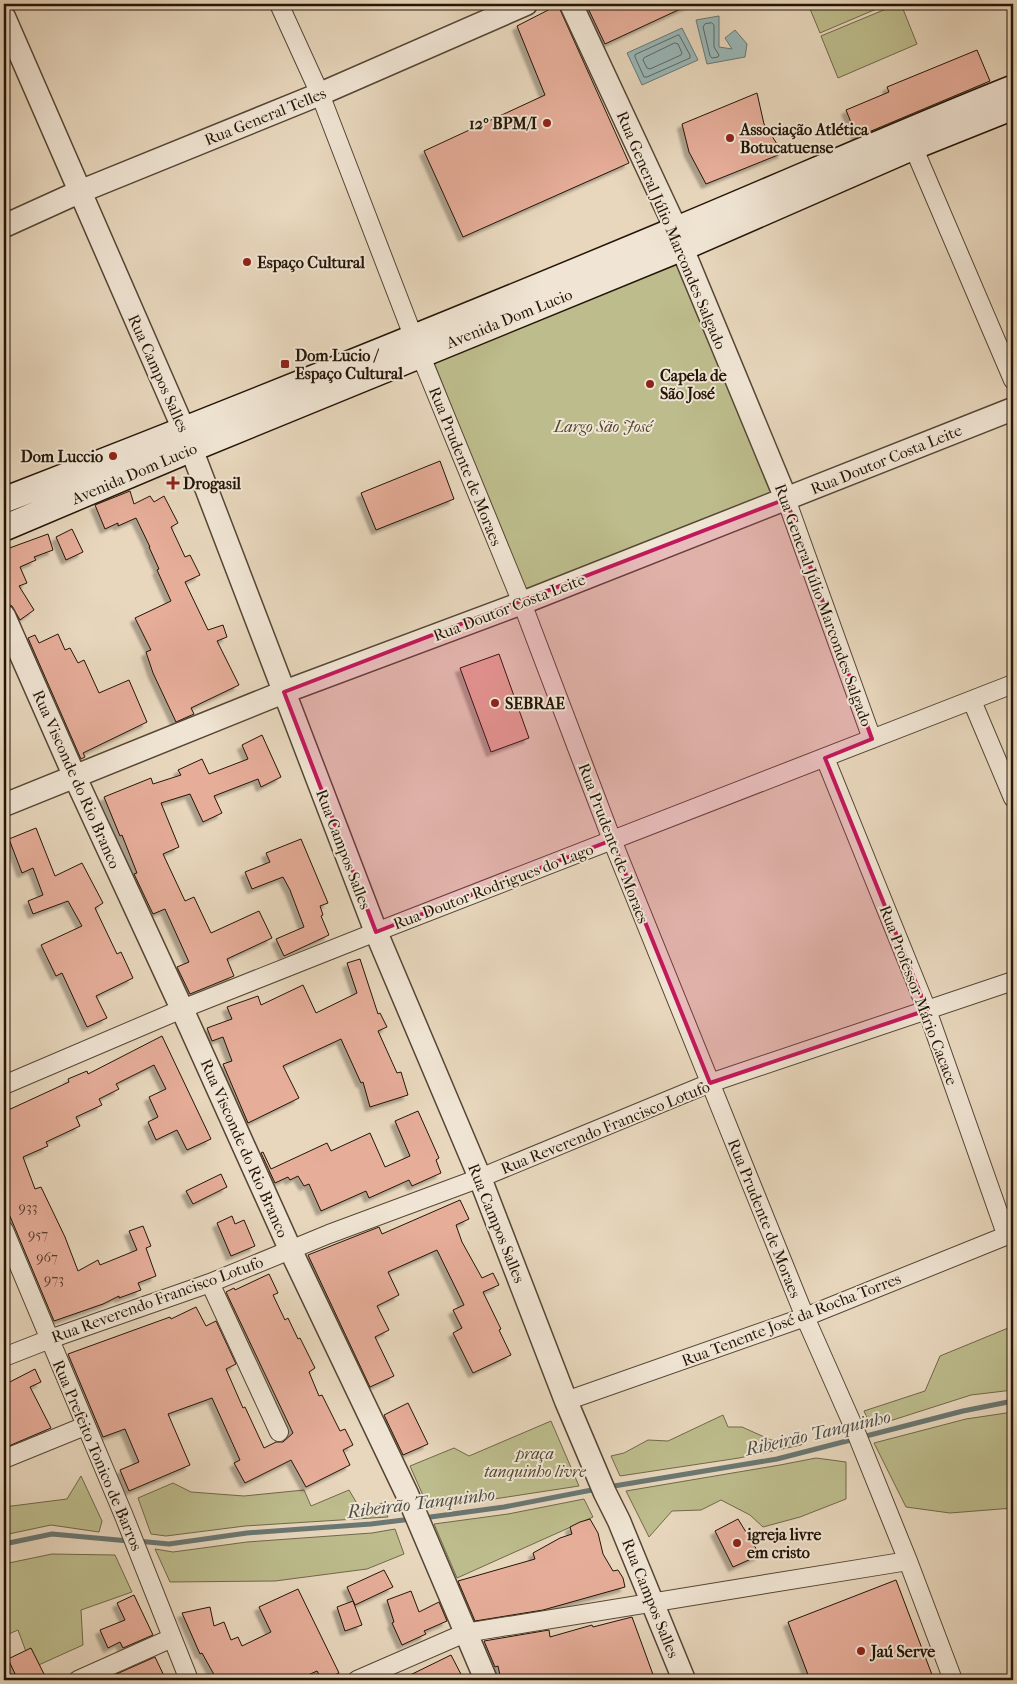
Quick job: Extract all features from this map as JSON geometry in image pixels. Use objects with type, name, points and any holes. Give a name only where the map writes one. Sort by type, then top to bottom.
[{"type":"main road","name":"Avenida Dom Lucio","points":[[4,528],[187,439],[679,239],[910,139],[1013,88]]},
{"type":"main road","name":"Avenida Dom Lucio","points":[[910,139],[1013,107]]},
{"type":"main road","name":"Avenida Dom Lucio","points":[[4,500],[187,439]]},
{"type":"street","name":"Rua Prudente de Moraes","points":[[279,4],[320,94],[417,345],[522,603],[612,840],[805,1317],[855,1430],[908,1561],[953,1680]]},
{"type":"street","name":"Rua General Telles","points":[[4,226],[79,192],[320,94],[526,4]]},
{"type":"street","name":"Rua General Júlio Marcondes Salgado","points":[[571,4],[679,239],[786,499],[872,739]]},
{"type":"street","name":"Rua Campos Salles","points":[[4,17],[187,439],[376,932],[480,1178],[566,1401],[619,1521],[684,1680]]},
{"type":"street","points":[[910,139],[1013,380]]},
{"type":"street","name":"Rua Doutor Costa Leite","points":[[4,805],[74,775],[284,692],[522,603],[1013,409]]},
{"type":"street","name":"Rua Visconde do Rio Branco","points":[[4,616],[74,775],[290,1249],[407,1494],[486,1680]]},
{"type":"street","name":"Rua Doutor Rodrigues do Lago","points":[[4,1085],[182,1009],[1013,684]]},
{"type":"street","points":[[972,700],[1013,798]]},
{"type":"street","name":"Rua Professor Mário Cacace","points":[[825,758],[927,1010],[1010,1233]]},
{"type":"street","name":"Rua Reverendo Francisco Lotufo","points":[[4,1357],[210,1283],[290,1249],[480,1178],[710,1083],[1013,981]]},
{"type":"street","name":"Rua Prefeito Tonico de Barros","points":[[4,1230],[124,1516],[189,1680]]},
{"type":"street","name":"Rua Tenente José da Rocha Torres","points":[[566,1401],[805,1317],[1010,1233]]},
{"type":"street","points":[[210,1283],[279,1432]]},
{"type":"street","points":[[4,1459],[85,1426]]},
{"type":"street","points":[[357,1680],[465,1633],[908,1561]]},
{"type":"street","points":[[78,1680],[172,1638]]},
{"type":"highlighted area","points":[[786,499],[872,739],[825,758],[927,1010],[710,1083],[612,840],[376,932],[284,692]]},
{"type":"green space","points":[[808,4],[888,4],[820,33]]},
{"type":"green space","points":[[901,4],[917,44],[838,78],[821,36]]},
{"type":"green space","name":"Largo São José","points":[[677,256],[777,492],[527,599],[432,357]]},
{"type":"green space","points":[[1013,1326],[1013,1390],[971,1395],[871,1427],[864,1411],[925,1391],[940,1356]]},
{"type":"green space","points":[[1013,1412],[1013,1508],[950,1513],[906,1507],[874,1443],[966,1419]]},
{"type":"green space","points":[[723,1415],[728,1427],[742,1427],[771,1440],[809,1438],[801,1445],[739,1458],[620,1476],[611,1456],[624,1453],[648,1440],[668,1441]]},
{"type":"green space","name":"praça tanquinho livre","points":[[551,1421],[579,1486],[429,1509],[410,1466],[454,1448],[469,1456]]},
{"type":"green space","points":[[816,1458],[846,1462],[846,1499],[800,1517],[763,1527],[750,1515],[721,1500],[701,1510],[672,1511],[649,1537],[626,1491],[780,1465]]},
{"type":"green space","points":[[81,1476],[102,1521],[99,1532],[51,1525],[4,1535],[4,1507],[67,1499]]},
{"type":"green space","points":[[173,1483],[191,1492],[244,1496],[304,1490],[311,1506],[349,1490],[362,1512],[382,1503],[388,1517],[245,1526],[166,1536],[151,1534],[138,1498]]},
{"type":"green space","points":[[584,1499],[593,1517],[457,1578],[434,1524],[508,1514]]},
{"type":"green space","points":[[395,1529],[404,1554],[367,1569],[275,1581],[170,1582],[155,1549],[173,1552],[247,1542],[372,1533]]},
{"type":"green space","points":[[52,1554],[115,1555],[132,1592],[81,1610],[83,1645],[32,1668],[18,1630],[4,1636],[4,1564]]},
{"type":"water","points":[[719,16],[719,47],[732,49],[725,38],[735,30],[747,44],[745,57],[707,64],[696,20]]},
{"type":"water","points":[[682,28],[698,60],[642,85],[627,53]]},
{"type":"building","points":[[586,4],[691,4],[605,44]]},
{"type":"building","name":"12º BPM/I","points":[[558,5],[629,163],[463,237],[424,151],[545,95],[517,26]]},
{"type":"building","points":[[977,50],[990,81],[857,137],[846,110],[889,92],[887,87]]},
{"type":"building","name":"Associação Atlética Botucatuense","points":[[757,93],[764,124],[783,153],[706,184],[689,152],[682,124]]},
{"type":"building","points":[[440,461],[454,499],[376,530],[361,493]]},
{"type":"building","points":[[130,491],[134,504],[150,496],[154,502],[164,496],[178,523],[171,527],[185,557],[190,555],[200,575],[185,582],[208,630],[223,625],[227,637],[217,641],[239,685],[191,708],[194,714],[176,722],[153,673],[146,652],[151,650],[135,618],[171,601],[157,570],[159,569],[150,547],[136,518],[118,526],[118,523],[105,529],[95,505]]},
{"type":"building","points":[[72,529],[83,552],[66,560],[56,537]]},
{"type":"building","points":[[48,534],[53,550],[34,557],[36,560],[20,567],[27,583],[19,586],[34,610],[20,620],[12,606],[4,602],[4,550]]},
{"type":"building","points":[[58,634],[65,650],[70,648],[78,663],[84,660],[99,693],[129,680],[147,722],[83,753],[85,757],[81,759],[28,638],[35,635],[39,643]]},
{"type":"building","name":"SEBRAE","points":[[499,654],[529,738],[491,752],[460,668]]},
{"type":"building","points":[[262,735],[281,777],[261,787],[258,779],[214,796],[222,813],[203,822],[190,794],[161,803],[179,847],[163,854],[185,901],[194,897],[211,933],[259,911],[272,938],[227,959],[234,976],[190,994],[177,967],[189,962],[165,909],[153,914],[134,874],[137,873],[104,797],[151,778],[153,784],[181,775],[178,770],[202,759],[209,774],[248,759],[242,745]]},
{"type":"building","points":[[36,828],[55,876],[82,863],[103,903],[95,908],[117,954],[121,952],[133,978],[96,996],[107,1018],[87,1027],[62,973],[56,976],[41,945],[82,926],[68,901],[33,914],[28,901],[43,895],[33,868],[22,873],[9,839]]},
{"type":"building","points":[[301,839],[328,903],[320,906],[323,915],[321,916],[329,935],[284,956],[276,939],[304,927],[290,890],[283,877],[252,889],[245,872],[270,862],[266,853]]},
{"type":"building","points":[[360,959],[378,1014],[380,1013],[387,1027],[378,1031],[397,1073],[401,1072],[408,1095],[370,1107],[363,1082],[361,1083],[341,1039],[283,1066],[299,1098],[248,1123],[223,1064],[232,1061],[223,1037],[212,1041],[207,1028],[232,1019],[227,1007],[258,996],[261,1005],[303,985],[316,1013],[357,993],[347,963]]},
{"type":"building","points":[[162,1036],[211,1139],[187,1150],[177,1130],[156,1140],[148,1122],[158,1117],[149,1097],[166,1089],[154,1065],[116,1084],[119,1089],[99,1099],[102,1105],[76,1117],[80,1126],[46,1142],[48,1146],[23,1157],[35,1189],[41,1187],[65,1237],[78,1271],[98,1260],[100,1265],[137,1250],[129,1231],[143,1226],[151,1246],[146,1248],[156,1276],[138,1283],[141,1290],[119,1298],[119,1296],[103,1304],[54,1321],[4,1202],[4,1112],[69,1082],[68,1079],[87,1071],[88,1074]]},
{"type":"building","points":[[418,1111],[439,1158],[436,1160],[441,1173],[412,1186],[409,1180],[369,1198],[366,1191],[321,1211],[309,1184],[304,1186],[298,1176],[290,1180],[288,1177],[275,1183],[261,1153],[263,1152],[271,1169],[327,1143],[331,1151],[370,1133],[385,1167],[410,1156],[395,1121]]},
{"type":"building","points":[[221,1174],[227,1187],[193,1204],[186,1191]]},
{"type":"building","points":[[460,1200],[469,1219],[456,1225],[462,1242],[482,1278],[493,1273],[499,1285],[483,1292],[511,1355],[473,1373],[453,1333],[462,1328],[453,1310],[464,1305],[437,1250],[388,1272],[399,1295],[377,1306],[389,1330],[375,1337],[394,1376],[370,1387],[308,1255],[379,1227],[382,1234]]},
{"type":"building","points":[[232,1216],[235,1224],[244,1220],[255,1246],[231,1256],[217,1223]]},
{"type":"building","points":[[269,1274],[278,1293],[273,1295],[285,1320],[288,1318],[315,1368],[309,1372],[319,1396],[322,1395],[340,1431],[345,1429],[353,1445],[343,1450],[350,1465],[306,1487],[291,1460],[245,1483],[234,1463],[240,1460],[212,1398],[168,1414],[190,1465],[129,1491],[120,1470],[139,1462],[125,1429],[103,1437],[68,1354],[170,1317],[171,1319],[196,1307],[206,1326],[216,1321],[236,1364],[226,1369],[243,1408],[245,1407],[264,1448],[276,1442],[283,1442],[293,1433],[226,1292],[234,1288],[235,1290]]},
{"type":"building","points":[[35,1369],[41,1382],[30,1387],[51,1428],[4,1448],[4,1385]]},
{"type":"building","points":[[408,1403],[428,1444],[403,1455],[384,1415]]},
{"type":"building","points":[[590,1519],[598,1533],[603,1554],[613,1571],[618,1570],[623,1578],[625,1587],[543,1610],[475,1621],[458,1581],[535,1559],[533,1553],[560,1538],[572,1534],[570,1527]]},
{"type":"building","name":"igreja livre em cristo","points":[[738,1519],[760,1555],[733,1567],[715,1531]]},
{"type":"building","points":[[384,1570],[393,1587],[355,1605],[347,1587]]},
{"type":"building","name":"Jaú Serve","points":[[896,1580],[934,1680],[810,1680],[788,1622]]},
{"type":"building","points":[[298,1589],[339,1673],[324,1680],[322,1680],[317,1671],[297,1680],[217,1680],[202,1653],[200,1654],[182,1613],[210,1607],[214,1626],[224,1622],[231,1640],[238,1637],[242,1646],[271,1632],[259,1607]]},
{"type":"building","points":[[411,1591],[419,1612],[439,1602],[447,1621],[424,1631],[426,1634],[402,1645],[392,1623],[394,1622],[387,1600]]},
{"type":"building","points":[[134,1595],[153,1635],[123,1648],[120,1642],[108,1648],[100,1630],[125,1620],[117,1603]]},
{"type":"building","points":[[353,1601],[362,1625],[345,1631],[337,1607]]},
{"type":"building","points":[[632,1617],[655,1680],[501,1680],[498,1666],[495,1667],[484,1641],[549,1630],[550,1637],[592,1625],[593,1627]]},
{"type":"building","points":[[31,1648],[47,1680],[18,1680],[8,1659]]},
{"type":"building","points":[[451,1655],[464,1680],[400,1680]]},
{"type":"building","points":[[155,1657],[166,1680],[103,1680]]},
{"type":"waterway","name":"Ribeirão Tanquinho","points":[[608,1487],[777,1459],[963,1411],[1013,1401]]},
{"type":"waterway","name":"Ribeirão Tanquinho","points":[[423,1518],[504,1507],[597,1489]]},
{"type":"waterway","name":"Ribeirão Tanquinho","points":[[137,1541],[169,1544],[247,1533],[371,1524],[412,1519]]},
{"type":"waterway","name":"Ribeirão Tanquinho","points":[[4,1544],[52,1534],[129,1541]]},
{"type":"place","name":"12º BPM/I","points":[[547,123]]},
{"type":"place","name":"Associação Atlética Botucatuense","points":[[730,138]]},
{"type":"place","name":"Espaço Cultural","points":[[247,262]]},
{"type":"place","name":"Dom Lucio / Espaço Cultural","points":[[285,364]]},
{"type":"place","name":"Capela de São José","points":[[650,384]]},
{"type":"place","name":"Dom Luccio","points":[[113,456]]},
{"type":"place","name":"Drogasil","points":[[173,483]]},
{"type":"place","name":"SEBRAE","points":[[495,703]]},
{"type":"place","name":"igreja livre em cristo","points":[[737,1543]]},
{"type":"place","name":"Jaú Serve","points":[[861,1651]]}]
